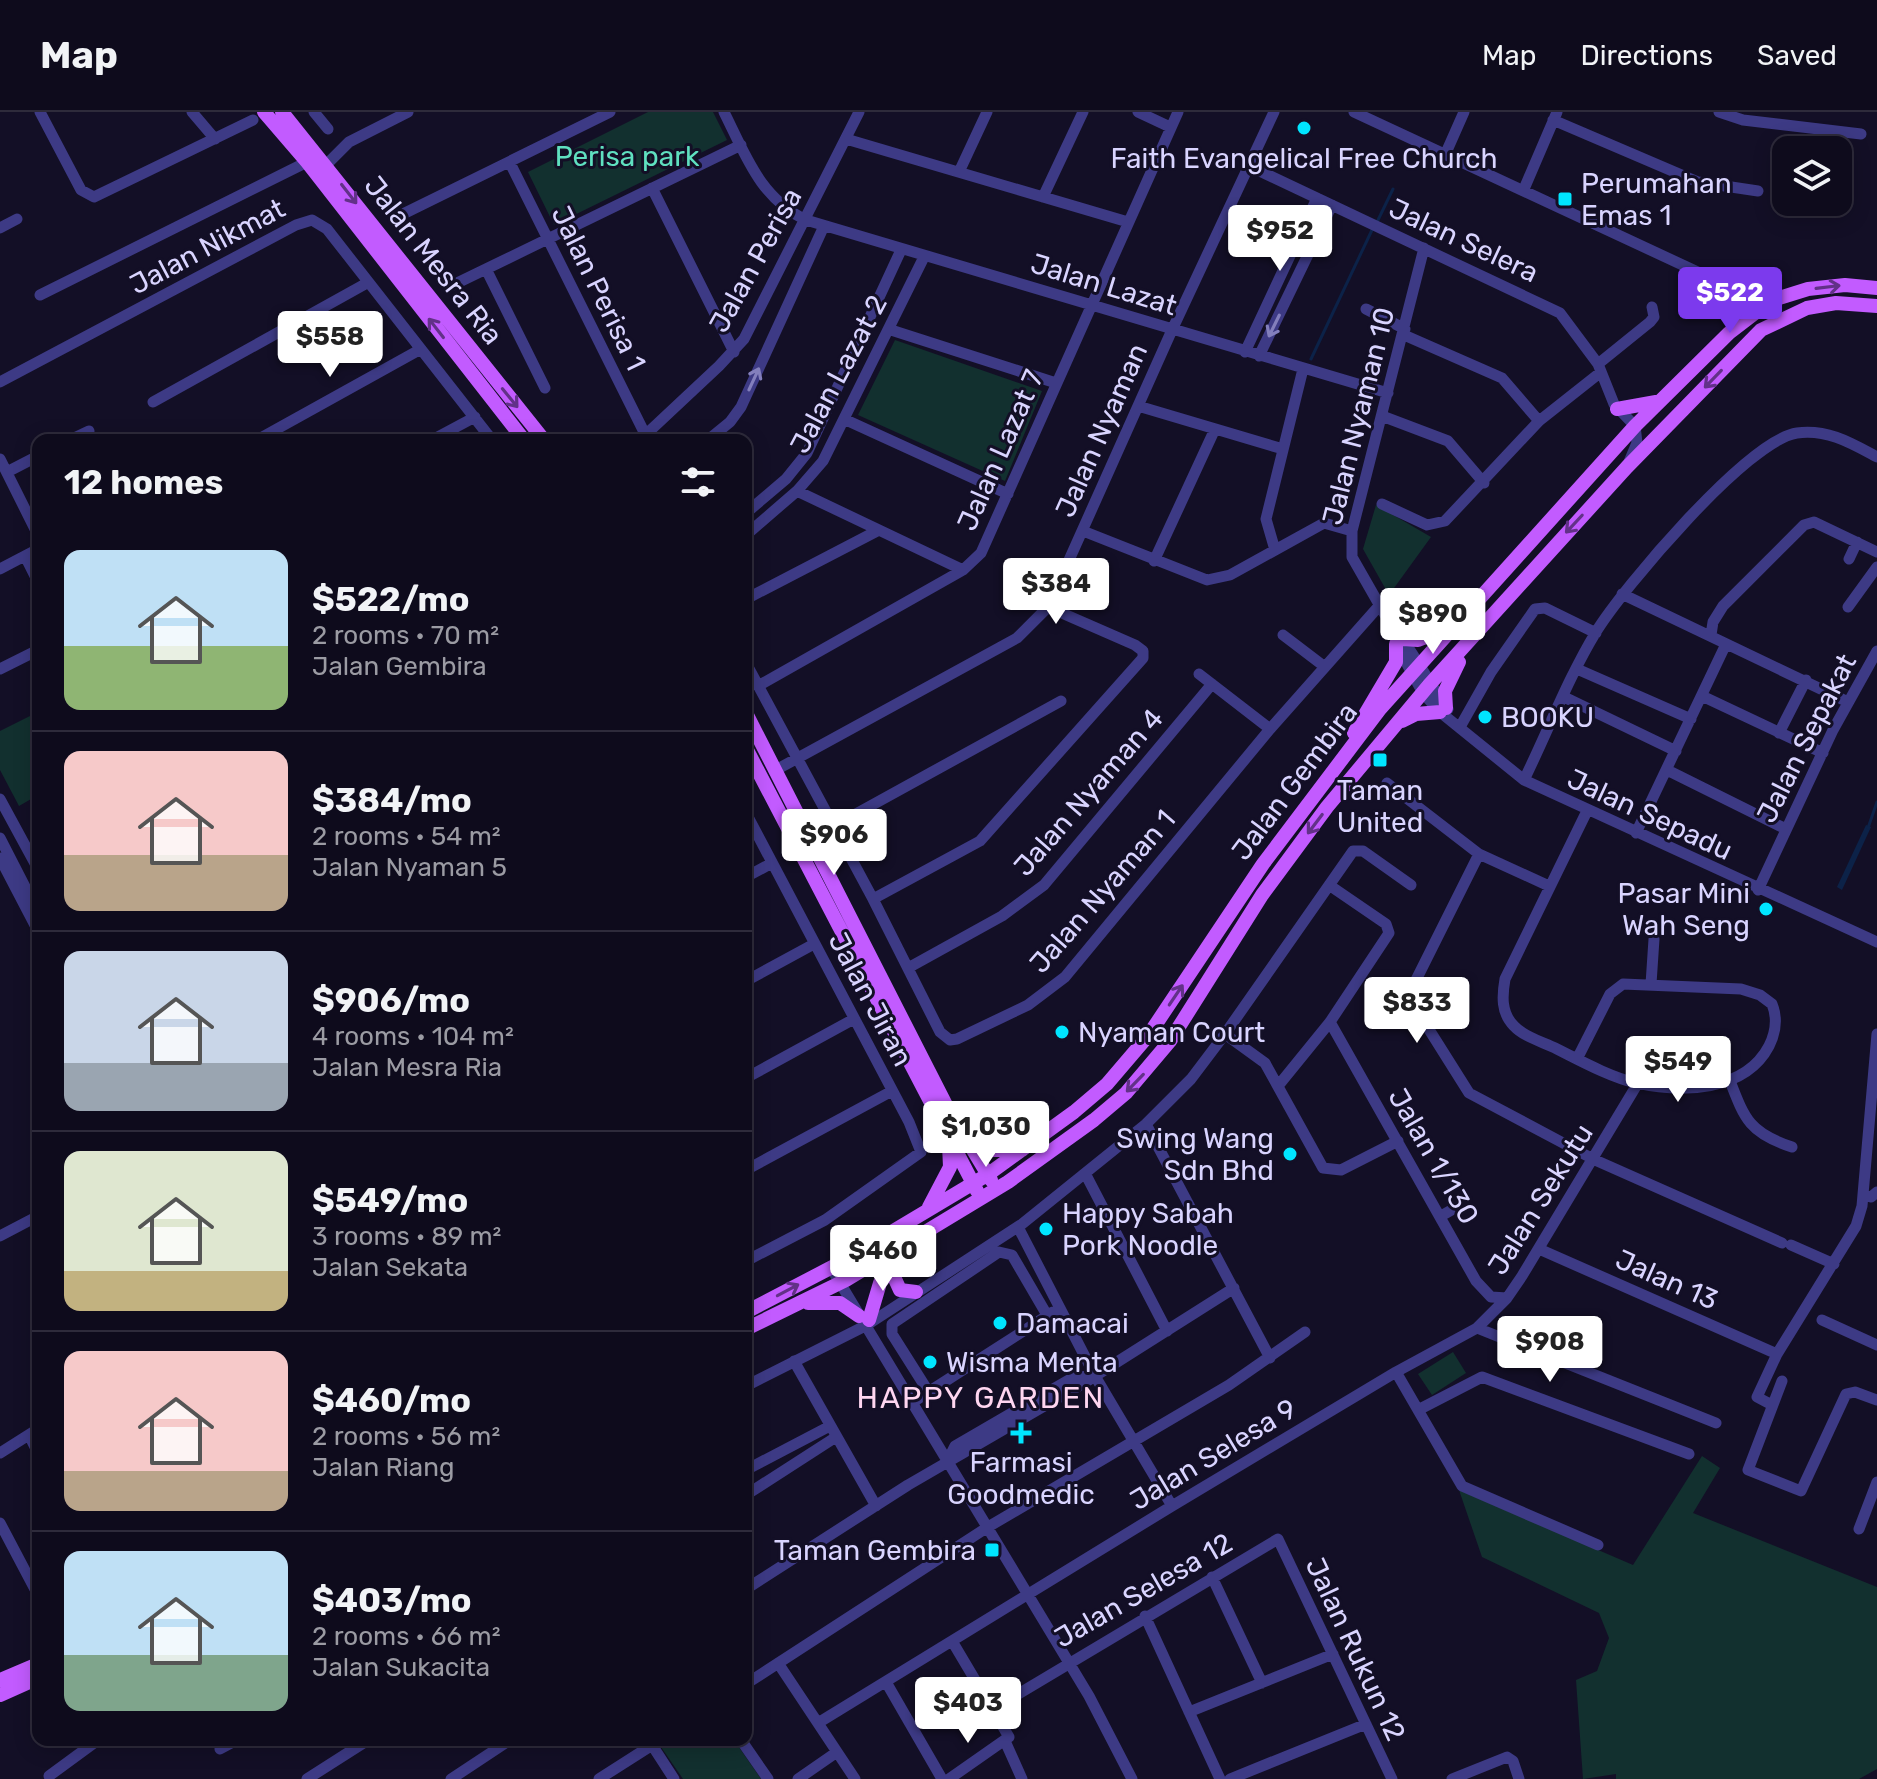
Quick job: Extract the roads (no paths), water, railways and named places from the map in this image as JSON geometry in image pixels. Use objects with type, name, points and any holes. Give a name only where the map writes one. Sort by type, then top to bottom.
[{"type":"main road","name":"Jalan Mesra Ria","points":[[282,112],[539,434]]},
{"type":"main road","name":"Jalan Mesra Ria","points":[[258,116],[307,162],[519,434]]},
{"type":"main road","name":"Jalan Gembira","points":[[752,1309],[834,1266],[987,1175],[1074,1112],[1122,1069],[1173,1000],[1263,864],[1351,745],[1631,430],[1743,321],[1779,298],[1808,289],[1845,285],[1877,288]]},
{"type":"main road","name":"Jalan Gembira","points":[[752,1326],[843,1282],[910,1242],[997,1188],[1094,1120],[1150,1068],[1262,895],[1327,807],[1426,689],[1627,467],[1761,330],[1807,308],[1836,303],[1877,306]]},
{"type":"main road","points":[[1616,406],[1634,409],[1661,401]]},
{"type":"main road","points":[[1351,745],[1357,724],[1396,662],[1398,639],[1430,637],[1455,626]]},
{"type":"main road","points":[[1397,724],[1416,714],[1443,710],[1448,681],[1468,643]]},
{"type":"main road","points":[[752,725],[955,1136],[972,1183],[981,1198]]},
{"type":"main road","points":[[752,759],[955,1136],[997,1188]]},
{"type":"main road","points":[[955,1136],[987,1150],[1024,1149]]},
{"type":"main road","points":[[927,1211],[950,1167],[955,1136]]},
{"type":"main road","points":[[796,1306],[836,1302],[866,1321],[874,1296],[910,1242]]},
{"type":"main road","points":[[890,1268],[900,1290],[916,1292]]},
{"type":"main road","points":[[0,1680],[32,1667]]},
{"type":"main road","points":[[0,1695],[32,1681]]},
{"type":"street","points":[[40,112],[81,190],[92,196],[258,116]]},
{"type":"street","points":[[192,112],[215,139]]},
{"type":"street","points":[[314,112],[328,129]]},
{"type":"street","points":[[326,165],[349,142],[408,112]]},
{"type":"street","points":[[405,213],[610,112]]},
{"type":"street","name":"Jalan Lazat","points":[[724,112],[759,182],[771,198],[806,220],[1388,393]]},
{"type":"street","name":"Jalan Perisa","points":[[649,434],[734,352],[806,220],[859,112]]},
{"type":"street","points":[[959,172],[987,112]]},
{"type":"street","points":[[1043,197],[1083,112]]},
{"type":"street","points":[[1138,112],[1170,127]]},
{"type":"street","name":"Jalan Lazat 7","points":[[758,686],[963,570],[981,553],[1178,112]]},
{"type":"street","name":"Jalan Nyaman","points":[[774,771],[1017,638],[1048,607],[1274,112]]},
{"type":"street","points":[[1445,155],[1464,112]]},
{"type":"street","points":[[1719,112],[1743,120],[1861,134]]},
{"type":"street","points":[[1358,113],[1732,288],[1779,298]]},
{"type":"street","points":[[1524,189],[1555,116],[1698,182],[1725,189],[1758,191]]},
{"type":"street","points":[[846,139],[1128,222]]},
{"type":"street","points":[[453,285],[741,145]]},
{"type":"street","points":[[40,295],[307,162]]},
{"type":"street","name":"Jalan Perisa 1","points":[[510,163],[643,434]]},
{"type":"street","name":"Jalan Selera","points":[[1249,166],[1560,313],[1599,368],[1631,430]]},
{"type":"street","points":[[652,188],[734,352]]},
{"type":"street","points":[[1245,352],[1317,198]]},
{"type":"street","points":[[1259,356],[1332,205]]},
{"type":"street","points":[[0,228],[17,219]]},
{"type":"street","name":"Jalan Nikmat","points":[[0,382],[304,222],[321,222],[488,434]]},
{"type":"street","points":[[715,434],[741,407],[824,226]]},
{"type":"street","name":"Jalan Nyaman 10","points":[[1415,671],[1352,557],[1352,531],[1424,248]]},
{"type":"street","name":"Jalan Lazat 2","points":[[752,508],[786,479],[807,453],[901,250]]},
{"type":"street","name":"Jalan Lazat 2","points":[[752,530],[797,491],[823,461],[891,330],[924,257]]},
{"type":"street","points":[[486,269],[545,388]]},
{"type":"street","points":[[153,402],[367,283]]},
{"type":"street","points":[[1732,288],[1743,321]]},
{"type":"street","points":[[1382,504],[1427,525],[1436,525],[1484,483],[1539,421],[1650,322],[1654,317],[1652,307]]},
{"type":"street","points":[[1366,309],[1404,332],[1502,378],[1539,421]]},
{"type":"street","points":[[891,330],[1056,383]]},
{"type":"street","points":[[268,434],[421,349]]},
{"type":"street","points":[[1275,550],[1266,519],[1303,369]]},
{"type":"street","points":[[1138,406],[1283,449]]},
{"type":"street","points":[[1382,416],[1448,441],[1484,483]]},
{"type":"street","points":[[443,434],[475,417]]},
{"type":"street","points":[[846,420],[1008,494]]},
{"type":"street","points":[[1154,561],[1215,429]]},
{"type":"street","points":[[1627,467],[1637,443],[1631,430]]},
{"type":"street","points":[[83,434],[89,431]]},
{"type":"street","points":[[1524,780],[1577,669],[1622,594],[1736,473],[1784,436],[1820,432],[1839,437],[1877,457]]},
{"type":"street","points":[[0,459],[32,523]]},
{"type":"street","points":[[7,472],[32,459]]},
{"type":"street","points":[[797,491],[963,570]]},
{"type":"street","points":[[1711,635],[1713,622],[1723,606],[1804,525],[1814,522],[1877,552]]},
{"type":"street","points":[[1083,531],[1193,577],[1220,579],[1324,523],[1352,531]]},
{"type":"street","points":[[752,596],[877,531]]},
{"type":"street","points":[[1849,559],[1857,542]]},
{"type":"street","points":[[0,569],[32,552]]},
{"type":"street","points":[[25,556],[32,570]]},
{"type":"street","points":[[1848,607],[1877,567]]},
{"type":"street","points":[[1622,594],[1848,702]]},
{"type":"street","name":"Jalan Nyaman 1","points":[[752,674],[873,899],[940,1032],[950,1040],[963,1037],[1040,998],[1065,977],[1270,729],[1379,606]]},
{"type":"street","points":[[873,899],[973,847],[1143,658],[1143,651],[1135,645],[1048,607]]},
{"type":"street","points":[[1460,727],[1491,672],[1535,609],[1545,608],[1596,633]]},
{"type":"street","points":[[1283,635],[1325,667]]},
{"type":"street","points":[[1636,833],[1726,644]]},
{"type":"street","name":"Jalan Sepakat","points":[[1758,890],[1848,702],[1877,651]]},
{"type":"street","points":[[0,669],[32,653]]},
{"type":"street","points":[[1577,669],[1691,719]]},
{"type":"street","name":"Jalan Sepadu","points":[[1415,671],[1443,710],[1524,780],[1877,942]]},
{"type":"street","points":[[1199,674],[1270,729]]},
{"type":"street","points":[[1779,733],[1806,680]]},
{"type":"street","name":"Jalan Nyaman 4","points":[[908,968],[1002,916],[1044,885],[1212,684]]},
{"type":"street","points":[[1702,696],[1823,753]]},
{"type":"street","points":[[1564,697],[1676,751]]},
{"type":"street","points":[[834,826],[1061,701]]},
{"type":"street","points":[[1667,770],[1786,829]]},
{"type":"street","points":[[1387,783],[1479,854],[1549,886]]},
{"type":"street","points":[[0,799],[32,854]]},
{"type":"street","points":[[1577,1059],[1613,989],[1623,984],[1741,989],[1760,995],[1772,1004],[1776,1024],[1766,1052],[1750,1069],[1730,1081],[1698,1087],[1638,1083],[1577,1059],[1515,1028],[1503,1006],[1505,979],[1587,811]]},
{"type":"street","name":"Jalan Jiran","points":[[752,825],[920,1143],[919,1155],[825,1220],[752,1258]]},
{"type":"street","points":[[0,838],[32,900]]},
{"type":"street","points":[[752,1383],[916,1292],[1020,1226],[1146,1124],[1191,1079],[1356,849],[1411,885]]},
{"type":"street","points":[[1479,854],[1414,981],[1414,1004],[1469,1093],[1595,1160],[1834,1264]]},
{"type":"street","points":[[0,858],[32,919]]},
{"type":"street","points":[[752,874],[772,863]]},
{"type":"street","points":[[1278,1086],[1330,1022],[1389,930],[1386,924],[1329,885]]},
{"type":"street","points":[[1651,984],[1654,939]]},
{"type":"street","points":[[752,978],[814,944]]},
{"type":"street","points":[[752,1075],[854,1019]]},
{"type":"street","name":"Jalan 1/130","points":[[1330,1022],[1484,1292],[1491,1297],[1507,1298]]},
{"type":"street","points":[[1225,1034],[1261,1058],[1323,1168],[1341,1170],[1398,1141]]},
{"type":"street","points":[[1772,1405],[1757,1397],[1777,1354],[1856,1226],[1864,1195],[1877,1034]]},
{"type":"street","points":[[1730,1081],[1747,1122],[1765,1136],[1792,1147]]},
{"type":"street","name":"Jalan Sekutu","points":[[1507,1298],[1595,1160],[1638,1083]]},
{"type":"street","points":[[752,1167],[892,1091]]},
{"type":"street","points":[[1146,1124],[1270,1358]]},
{"type":"street","points":[[1086,1175],[1167,1331]]},
{"type":"street","points":[[1864,1195],[1871,1197],[1877,1192]]},
{"type":"street","points":[[1441,1216],[1455,1208]]},
{"type":"street","points":[[0,1236],[32,1219]]},
{"type":"street","points":[[1020,1226],[1095,1376],[1172,1506]]},
{"type":"street","points":[[1020,1226],[1095,1361],[1095,1376]]},
{"type":"street","name":"Jalan 13","points":[[1539,1249],[1777,1354]]},
{"type":"street","points":[[928,1391],[892,1334],[892,1324],[999,1252],[1012,1255],[1047,1315]]},
{"type":"street","points":[[834,1266],[1067,1662],[1132,1779]]},
{"type":"street","points":[[752,1585],[948,1460],[1095,1376],[1234,1288]]},
{"type":"street","name":"Jalan Selesa 9","points":[[818,1723],[1172,1506],[1396,1372],[1477,1328],[1507,1298]]},
{"type":"street","points":[[917,1405],[928,1391],[1060,1307]]},
{"type":"street","points":[[1822,1320],[1877,1345]]},
{"type":"street","points":[[1477,1328],[1716,1423]]},
{"type":"street","points":[[752,1680],[988,1527],[1134,1442],[1270,1358],[1305,1332]]},
{"type":"street","points":[[794,1361],[876,1506]]},
{"type":"street","points":[[1396,1372],[1462,1486],[1598,1545]]},
{"type":"street","points":[[1418,1410],[1482,1377],[1689,1454]]},
{"type":"street","points":[[1782,1381],[1748,1470],[1801,1491],[1846,1394],[1855,1392],[1877,1400]]},
{"type":"street","points":[[752,1467],[833,1432]]},
{"type":"street","points":[[752,1491],[833,1432]]},
{"type":"street","points":[[0,1453],[32,1433]]},
{"type":"street","points":[[1859,1529],[1877,1482]]},
{"type":"street","points":[[0,1523],[32,1582]]},
{"type":"street","name":"Jalan Selesa 12","points":[[993,1709],[1067,1662],[1278,1539]]},
{"type":"street","name":"Jalan Rukun 12","points":[[1278,1539],[1392,1779]]},
{"type":"street","points":[[1212,1577],[1262,1683]]},
{"type":"street","points":[[1145,1616],[1220,1779]]},
{"type":"street","points":[[952,1641],[993,1709],[1022,1779]]},
{"type":"street","points":[[1189,1712],[1333,1654]]},
{"type":"street","points":[[778,1663],[855,1779]]},
{"type":"street","points":[[886,1682],[942,1779]]},
{"type":"street","points":[[1230,1779],[1366,1724]]},
{"type":"street","points":[[949,1779],[1007,1739]]},
{"type":"street","points":[[49,1776],[90,1746]]},
{"type":"street","points":[[220,1749],[226,1746]]},
{"type":"street","points":[[307,1779],[359,1746]]},
{"type":"street","points":[[451,1779],[501,1746]]},
{"type":"street","points":[[599,1779],[651,1746]]},
{"type":"street","points":[[658,1746],[674,1779]]},
{"type":"street","points":[[745,1746],[768,1779]]},
{"type":"street","points":[[798,1779],[837,1752]]},
{"type":"street","points":[[1452,1779],[1504,1757],[1512,1758],[1519,1779]]},
{"type":"water","points":[[1866,825],[1871,827],[1842,890],[1837,887]]},
{"type":"waterway","points":[[1378,220],[1393,189]]},
{"type":"waterway","points":[[1311,359],[1372,230]]},
{"type":"waterway","points":[[1868,828],[1877,802]]},
{"type":"place","name":"Faith Evangelical Free Church","points":[[1304,128]]},
{"type":"place","name":"Perumahan Emas 1","points":[[1565,199]]},
{"type":"place","name":"BOOKU","points":[[1485,717]]},
{"type":"place","name":"Taman United","points":[[1380,760]]},
{"type":"place","name":"Pasar Mini Wah Seng","points":[[1766,909]]},
{"type":"place","name":"Nyaman Court","points":[[1062,1032]]},
{"type":"place","name":"Swing Wang Sdn Bhd","points":[[1290,1154]]},
{"type":"place","name":"Happy Sabah Pork Noodle","points":[[1046,1229]]},
{"type":"place","name":"Damacai","points":[[1000,1323]]},
{"type":"place","name":"Wisma Menta","points":[[930,1362]]},
{"type":"place","name":"Farmasi Goodmedic","points":[[1021,1433]]},
{"type":"place","name":"Taman Gembira","points":[[992,1550]]},
{"type":"district","name":"HAPPY GARDEN","points":[[981,1398]]},
{"type":"park label","name":"Perisa park","points":[[627,156]]}]
